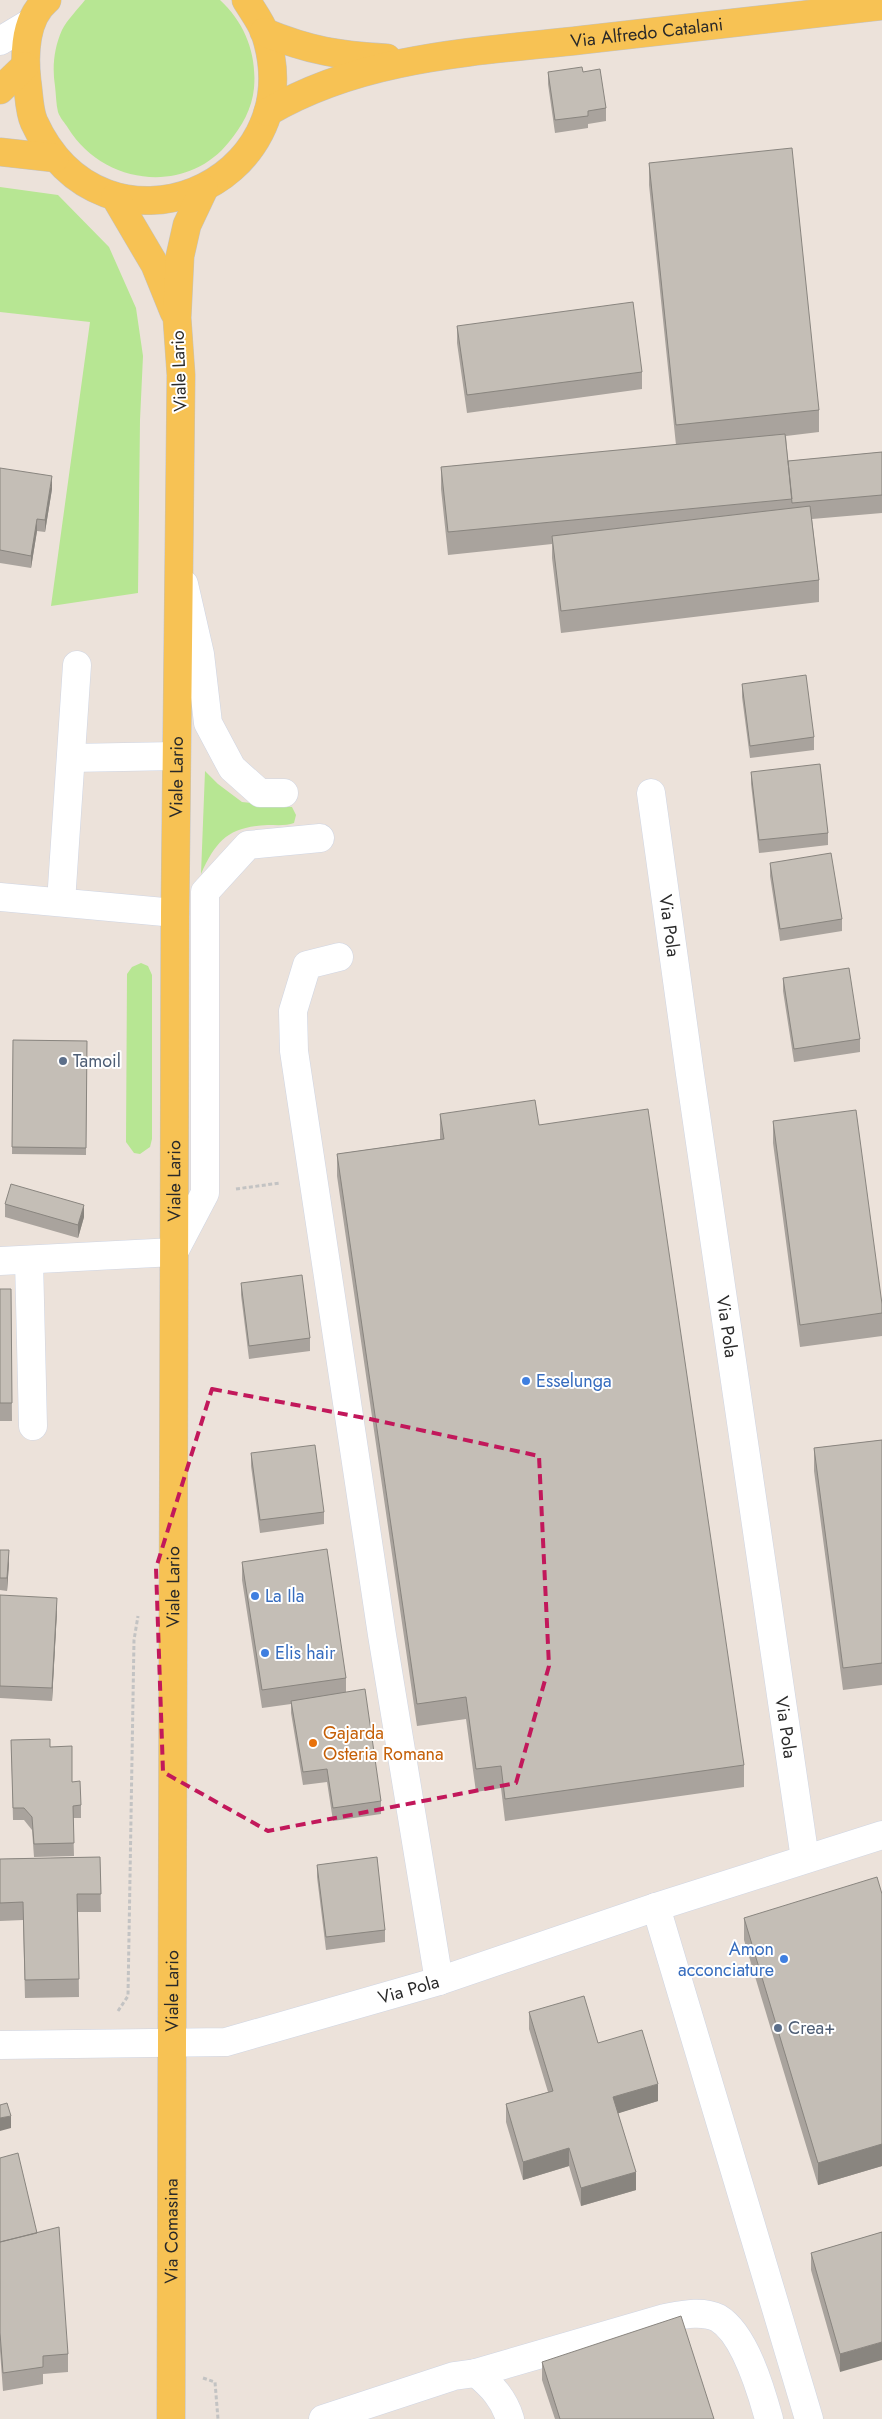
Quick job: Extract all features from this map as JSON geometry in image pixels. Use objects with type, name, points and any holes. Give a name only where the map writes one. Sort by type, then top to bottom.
[{"type":"main road","points":[[47,0],[30,23],[25,66],[33,120],[55,158],[89,186],[115,197],[160,201],[204,189],[227,174],[256,139],[268,112],[273,78],[264,32],[246,0]]},
{"type":"main road","name":"Via Alfredo Catalani","points":[[268,112],[292,98],[332,81],[410,60],[882,6]]},
{"type":"main road","name":"Via Alfredo Catalani","points":[[264,32],[298,46],[337,55],[410,60]]},
{"type":"main road","points":[[0,90],[25,66]]},
{"type":"main road","points":[[0,152],[55,158]]},
{"type":"main road","name":"Viale Lario","points":[[172,2044],[175,913],[181,375],[176,318],[183,239],[204,189]]},
{"type":"main road","name":"Viale Lario","points":[[115,197],[155,265],[176,318]]},
{"type":"main road","name":"Via Comasina","points":[[171,2419],[172,2044]]},
{"type":"street","points":[[0,18],[30,23]]},
{"type":"street","points":[[0,41],[30,23]]},
{"type":"street","points":[[179,564],[200,654],[208,723],[232,768],[260,793],[284,793]]},
{"type":"street","points":[[61,902],[77,665]]},
{"type":"street","points":[[71,758],[176,756]]},
{"type":"street","name":"Via Pola","points":[[651,793],[806,1859]]},
{"type":"street","points":[[0,1261],[174,1252],[204,1193],[205,892],[248,845],[320,838]]},
{"type":"street","points":[[0,897],[175,913]]},
{"type":"street","points":[[339,957],[307,965],[293,1011],[294,1051],[313,1179],[386,1588],[439,1981]]},
{"type":"street","points":[[29,1260],[33,1426]]},
{"type":"street","name":"Via Pola","points":[[0,2045],[226,2042],[439,1981],[656,1907],[882,1835]]},
{"type":"street","points":[[656,1907],[809,2419]]},
{"type":"street","points":[[322,2419],[454,2376],[476,2373],[665,2318],[693,2313],[717,2318],[736,2337],[757,2376],[770,2419]]},
{"type":"street","points":[[476,2373],[494,2387],[507,2409],[510,2419]]},
{"type":"path","points":[[204,1193],[313,1179]]},
{"type":"path","points":[[94,2045],[128,1996],[134,1640],[139,1612]]},
{"type":"highlighted area","points":[[212,1389],[370,1419],[539,1456],[549,1666],[516,1783],[268,1831],[163,1772],[156,1568]]},
{"type":"green space","points":[[85,0],[220,0],[229,9],[248,40],[253,63],[254,88],[249,110],[238,130],[229,142],[211,159],[191,171],[168,176],[146,177],[123,172],[102,162],[83,147],[68,128],[57,109],[54,58],[62,30]]},
{"type":"green space","points":[[0,187],[58,195],[109,247],[136,308],[143,356],[140,420],[138,593],[51,606],[90,322],[0,312]]},
{"type":"green space","points":[[205,771],[218,784],[242,802],[292,807],[296,815],[294,823],[291,824],[255,826],[234,832],[219,844],[201,874]]},
{"type":"green space","points":[[141,963],[148,966],[152,975],[152,1139],[150,1147],[140,1154],[134,1153],[126,1142],[127,974],[132,967]]},
{"type":"building","points":[[582,67],[583,72],[600,69],[606,108],[588,111],[588,116],[555,120],[548,72]]},
{"type":"building","points":[[792,148],[819,410],[676,425],[649,163]]},
{"type":"building","points":[[633,302],[642,372],[467,395],[457,326]]},
{"type":"building","points":[[785,434],[792,499],[448,532],[441,467]]},
{"type":"building","points":[[882,452],[882,495],[792,503],[788,461]]},
{"type":"building","points":[[0,468],[52,476],[45,520],[37,519],[31,556],[0,550]]},
{"type":"building","points":[[810,506],[819,580],[561,611],[552,536]]},
{"type":"building","points":[[806,675],[814,737],[750,746],[742,684]]},
{"type":"building","points":[[820,764],[828,833],[759,840],[751,772]]},
{"type":"building","points":[[831,853],[842,919],[780,929],[770,863]]},
{"type":"building","points":[[849,968],[860,1039],[794,1049],[783,978]]},
{"type":"building","points":[[13,1040],[87,1041],[86,1148],[12,1147]]},
{"type":"building","name":"Esselunga","points":[[535,1100],[539,1125],[648,1109],[744,1765],[505,1799],[501,1766],[476,1769],[466,1697],[417,1704],[337,1154],[444,1139],[440,1114]]},
{"type":"building","points":[[856,1110],[882,1313],[800,1325],[773,1121]]},
{"type":"building","points":[[11,1184],[84,1205],[78,1225],[5,1204]]},
{"type":"building","points":[[302,1275],[310,1338],[249,1346],[241,1283]]},
{"type":"building","points":[[0,1289],[11,1289],[12,1403],[0,1403]]},
{"type":"building","points":[[882,1440],[882,1663],[843,1668],[814,1448]]},
{"type":"building","points":[[315,1445],[324,1512],[260,1520],[251,1453]]},
{"type":"building","points":[[327,1549],[346,1678],[262,1690],[242,1562]]},
{"type":"building","points":[[0,1550],[9,1550],[7,1578],[0,1578]]},
{"type":"building","points":[[0,1595],[57,1598],[52,1688],[0,1686]]},
{"type":"building","points":[[365,1689],[381,1801],[333,1808],[327,1769],[303,1772],[291,1701]]},
{"type":"building","points":[[50,1739],[50,1747],[72,1746],[72,1782],[80,1781],[81,1805],[73,1806],[74,1843],[34,1844],[32,1817],[24,1808],[13,1808],[11,1740]]},
{"type":"building","points":[[100,1857],[101,1894],[77,1894],[79,1979],[25,1980],[23,1902],[0,1903],[0,1859]]},
{"type":"building","points":[[377,1857],[385,1930],[326,1937],[317,1865]]},
{"type":"building","points":[[877,1877],[882,1894],[882,2144],[818,2163],[744,1918]]},
{"type":"building","points":[[584,1996],[598,2043],[642,2030],[658,2084],[613,2097],[636,2172],[581,2188],[569,2148],[523,2162],[506,2104],[553,2091],[529,2012]]},
{"type":"building","points":[[7,2103],[11,2116],[0,2118],[0,2105]]},
{"type":"building","points":[[18,2153],[37,2233],[0,2242],[0,2158]]},
{"type":"building","points":[[59,2227],[68,2354],[43,2356],[43,2367],[3,2373],[0,2333],[0,2242]]},
{"type":"building","points":[[882,2232],[882,2342],[840,2354],[811,2253]]},
{"type":"building","points":[[681,2316],[714,2419],[560,2419],[542,2362]]},
{"type":"place","name":"Tamoil","points":[[63,1061]]},
{"type":"place","name":"Esselunga","points":[[526,1381]]},
{"type":"place","name":"La Ila","points":[[255,1596]]},
{"type":"place","name":"Elis hair","points":[[265,1653]]},
{"type":"place","name":"Gajarda Osteria Romana","points":[[313,1743]]},
{"type":"place","name":"Amon acconciature","points":[[784,1959]]},
{"type":"place","name":"Crea+","points":[[778,2028]]}]
